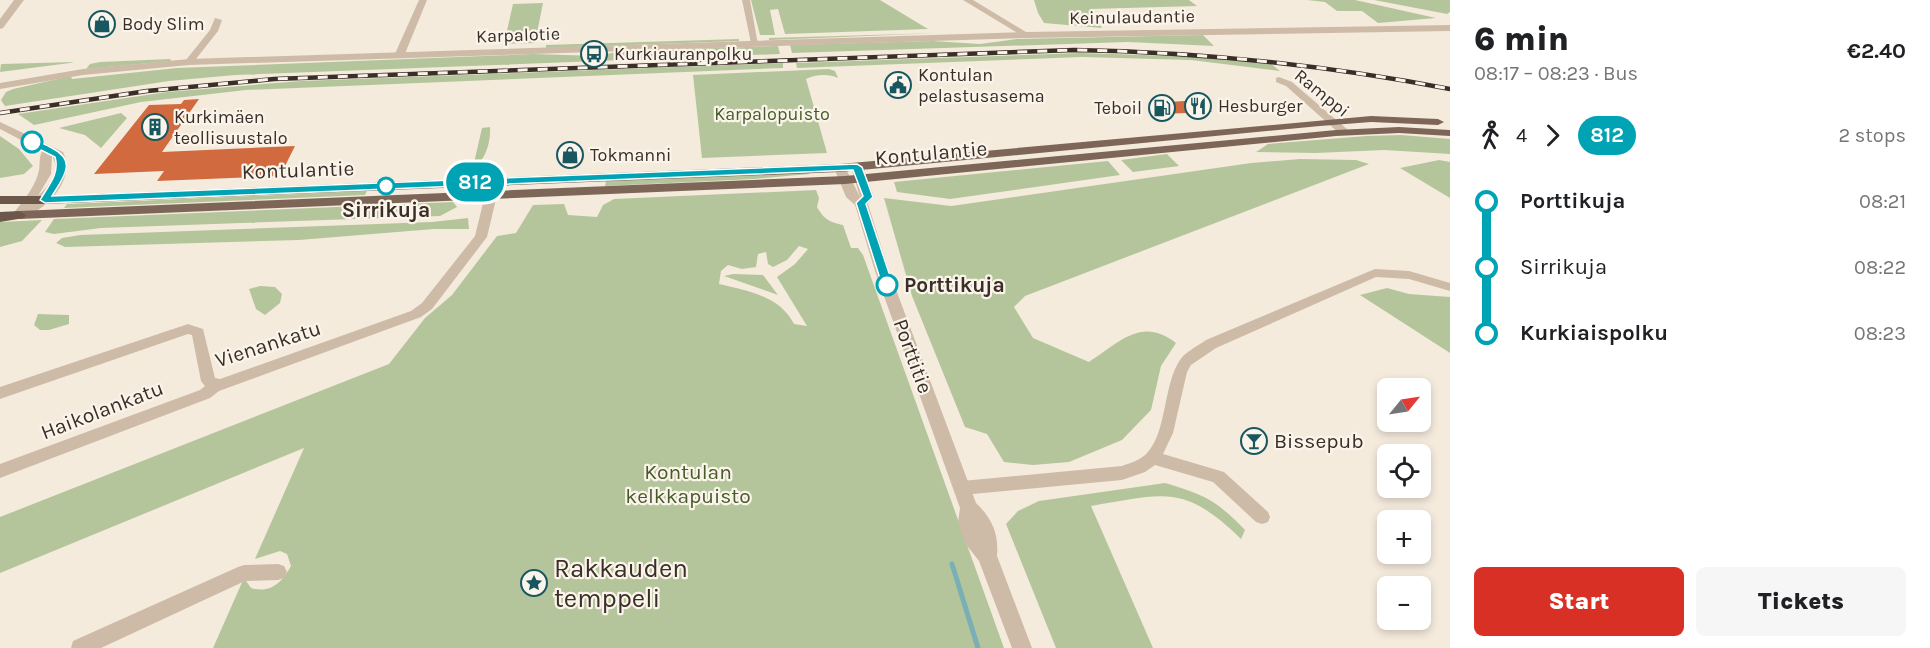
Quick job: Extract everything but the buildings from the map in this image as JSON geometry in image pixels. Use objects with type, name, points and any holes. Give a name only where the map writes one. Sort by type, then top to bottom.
[{"type":"highway","points":[[0,200],[45,200]]},
{"type":"highway","points":[[0,217],[19,215]]},
{"type":"main road","name":"Kontulantie","points":[[860,173],[1332,122],[1371,119],[1450,123]]},
{"type":"main road","name":"Kontulantie","points":[[19,215],[490,195],[860,173],[1344,132],[1399,130],[1450,133]]},
{"type":"main road","name":"Kontulantie","points":[[45,200],[843,174]]},
{"type":"street","points":[[0,26],[19,0]]},
{"type":"street","points":[[399,56],[423,0]]},
{"type":"street","points":[[746,0],[755,44]]},
{"type":"street","points":[[967,0],[1027,35]]},
{"type":"street","points":[[189,62],[214,31],[218,20]]},
{"type":"street","name":"Keinulaudantie","points":[[1027,35],[1450,28]]},
{"type":"street","name":"Karpalotie","points":[[0,91],[6,86],[89,71],[189,62],[1027,35]]},
{"type":"street","name":"Ramppi","points":[[1279,80],[1288,84],[1344,132]]},
{"type":"street","points":[[0,125],[59,155],[62,164],[56,185],[45,200],[19,215]]},
{"type":"street","points":[[19,215],[45,176],[47,167],[44,160],[48,151]]},
{"type":"street","name":"Porttitie","points":[[860,173],[868,197],[861,203]]},
{"type":"street","name":"Porttitie","points":[[843,174],[852,197],[861,203],[882,271],[969,508],[967,522],[974,543],[987,556],[1022,648]]},
{"type":"street","name":"Vienankatu","points":[[0,393],[188,329],[198,332],[208,381],[216,386],[416,314],[427,306],[481,237],[490,195]]},
{"type":"street","points":[[962,488],[1122,473],[1139,467],[1153,458],[1165,433],[1180,372],[1186,362],[1211,344],[1375,273],[1409,275],[1450,287]]},
{"type":"street","name":"Haikolankatu","points":[[0,471],[205,394],[216,386]]},
{"type":"street","points":[[1153,458],[1218,477],[1262,517]]},
{"type":"street","points":[[80,648],[244,573],[278,572]]},
{"type":"green space","points":[[751,0],[880,0],[928,29],[785,34],[778,9],[770,10],[775,35],[760,35]]},
{"type":"green space","points":[[1034,0],[1189,0],[1197,6],[1090,9],[1102,28],[1044,23]]},
{"type":"green space","points":[[1307,0],[1355,0],[1436,18],[1378,23],[1362,11],[1337,11],[1325,2]]},
{"type":"green space","points":[[1374,0],[1450,0],[1450,12],[1447,14]]},
{"type":"green space","points":[[543,3],[535,43],[504,44],[513,4]]},
{"type":"green space","points":[[940,33],[769,40],[769,38]]},
{"type":"green space","points":[[1203,35],[1214,46],[1128,42],[792,53],[790,45],[933,41],[980,44],[1017,39]]},
{"type":"green space","points":[[739,39],[739,41],[546,48],[546,45]]},
{"type":"green space","points":[[778,46],[780,54],[235,75],[169,81],[5,106],[1,100],[6,92],[13,89],[71,76],[72,79],[177,68],[533,54],[598,56],[621,51]]},
{"type":"green space","points":[[1080,53],[1205,57],[1270,63],[1280,71],[1191,60],[1082,57],[797,68],[796,63]]},
{"type":"green space","points":[[170,59],[171,61],[86,69],[90,64],[100,62]]},
{"type":"green space","points":[[74,62],[70,63],[0,72],[1,64]]},
{"type":"green space","points":[[783,63],[783,68],[246,90],[141,102],[34,125],[18,114],[167,92],[301,81]]},
{"type":"green space","name":"Karpalopuisto","points":[[829,69],[835,71],[838,78],[821,75],[806,79],[827,153],[702,158],[693,75]]},
{"type":"green space","points":[[121,113],[127,118],[101,148],[85,135],[59,128]]},
{"type":"green space","points":[[490,127],[487,150],[478,164],[473,167],[482,128]]},
{"type":"green space","points":[[1401,135],[1450,139],[1450,154],[1384,150],[1316,153],[1256,152],[1268,144]]},
{"type":"green space","points":[[0,136],[19,149],[33,166],[24,174],[0,178]]},
{"type":"green space","points":[[1167,154],[1179,166],[1133,172],[1121,160]]},
{"type":"green space","points":[[1300,159],[1356,160],[1369,164],[1025,296],[1014,307],[1033,338],[1089,362],[1120,341],[1141,332],[1163,335],[1176,343],[1161,366],[1151,410],[1122,440],[1069,462],[1033,465],[1004,462],[987,434],[965,427],[912,296],[884,198],[951,206],[1251,163]]},
{"type":"green space","points":[[1439,160],[1450,162],[1450,198],[1400,168]]},
{"type":"green space","points":[[1108,161],[1120,175],[950,199],[897,192],[894,182]]},
{"type":"green space","points":[[809,171],[809,174],[754,179],[605,186],[606,181]]},
{"type":"green space","name":"Kontulan kelkkapuisto","points":[[816,190],[819,198],[817,207],[827,219],[843,225],[851,248],[858,248],[863,255],[1004,648],[213,648],[244,578],[251,588],[270,588],[280,582],[291,566],[287,554],[280,551],[255,559],[304,448],[0,573],[0,517],[389,364],[425,318],[452,295],[497,236],[516,233],[533,205],[564,204],[568,215],[597,217],[603,205],[614,199]],"holes":[[[799,246],[808,249],[795,264],[777,277],[807,326],[794,324],[780,307],[762,296],[719,284],[721,271],[728,265],[742,269],[756,267],[758,254],[766,252],[768,264],[773,267],[787,260]]]},
{"type":"green space","points":[[367,191],[365,195],[64,208],[67,204]]},
{"type":"green space","points":[[453,202],[457,207],[440,216],[101,228],[54,234],[45,232],[54,219]]},
{"type":"green space","points":[[468,218],[469,229],[434,229],[299,240],[65,247],[56,243],[62,238],[80,235],[432,222]]},
{"type":"green space","points":[[42,220],[22,241],[0,247],[0,222]]},
{"type":"green space","points":[[763,275],[778,295],[724,276]]},
{"type":"green space","points":[[260,286],[275,287],[282,294],[280,303],[265,315],[256,309],[249,289]]},
{"type":"green space","points":[[1387,288],[1409,294],[1450,297],[1450,353],[1360,295]]},
{"type":"green space","points":[[38,314],[69,315],[69,324],[49,330],[40,330],[34,325]]},
{"type":"green space","points":[[1165,483],[1200,495],[1217,505],[1245,530],[1241,539],[1204,509],[1188,501],[1172,497],[1137,498],[1091,506],[1153,648],[1056,648],[1006,524],[1018,511],[1039,501]]},
{"type":"waterway","points":[[952,564],[978,648]]},
{"type":"railway","points":[[0,113],[147,91],[274,79],[1074,50],[1263,61],[1356,73],[1450,89]]},
{"type":"bus line","name":"812","points":[[32,142],[59,155],[62,160],[61,172],[56,185],[45,200],[857,167],[868,192],[868,197],[861,203],[887,285]]},
{"type":"place","name":"Body Slim","points":[[102,24]]},
{"type":"place","name":"Kurkiauranpolku","points":[[594,54]]},
{"type":"place","name":"Kontulan pelastusasema","points":[[898,85]]},
{"type":"place","name":"Hesburger","points":[[1198,106]]},
{"type":"place","name":"Teboil","points":[[1162,108]]},
{"type":"place","name":"Kurkimäen teollisuustalo","points":[[155,127]]},
{"type":"place","name":"Tokmanni","points":[[570,155]]},
{"type":"place","name":"Sirrikuja","points":[[386,186]]},
{"type":"place","name":"Porttikuja","points":[[887,285]]},
{"type":"place","name":"Bissepub","points":[[1254,441]]},
{"type":"place","name":"Rakkauden temppeli","points":[[534,583]]}]
